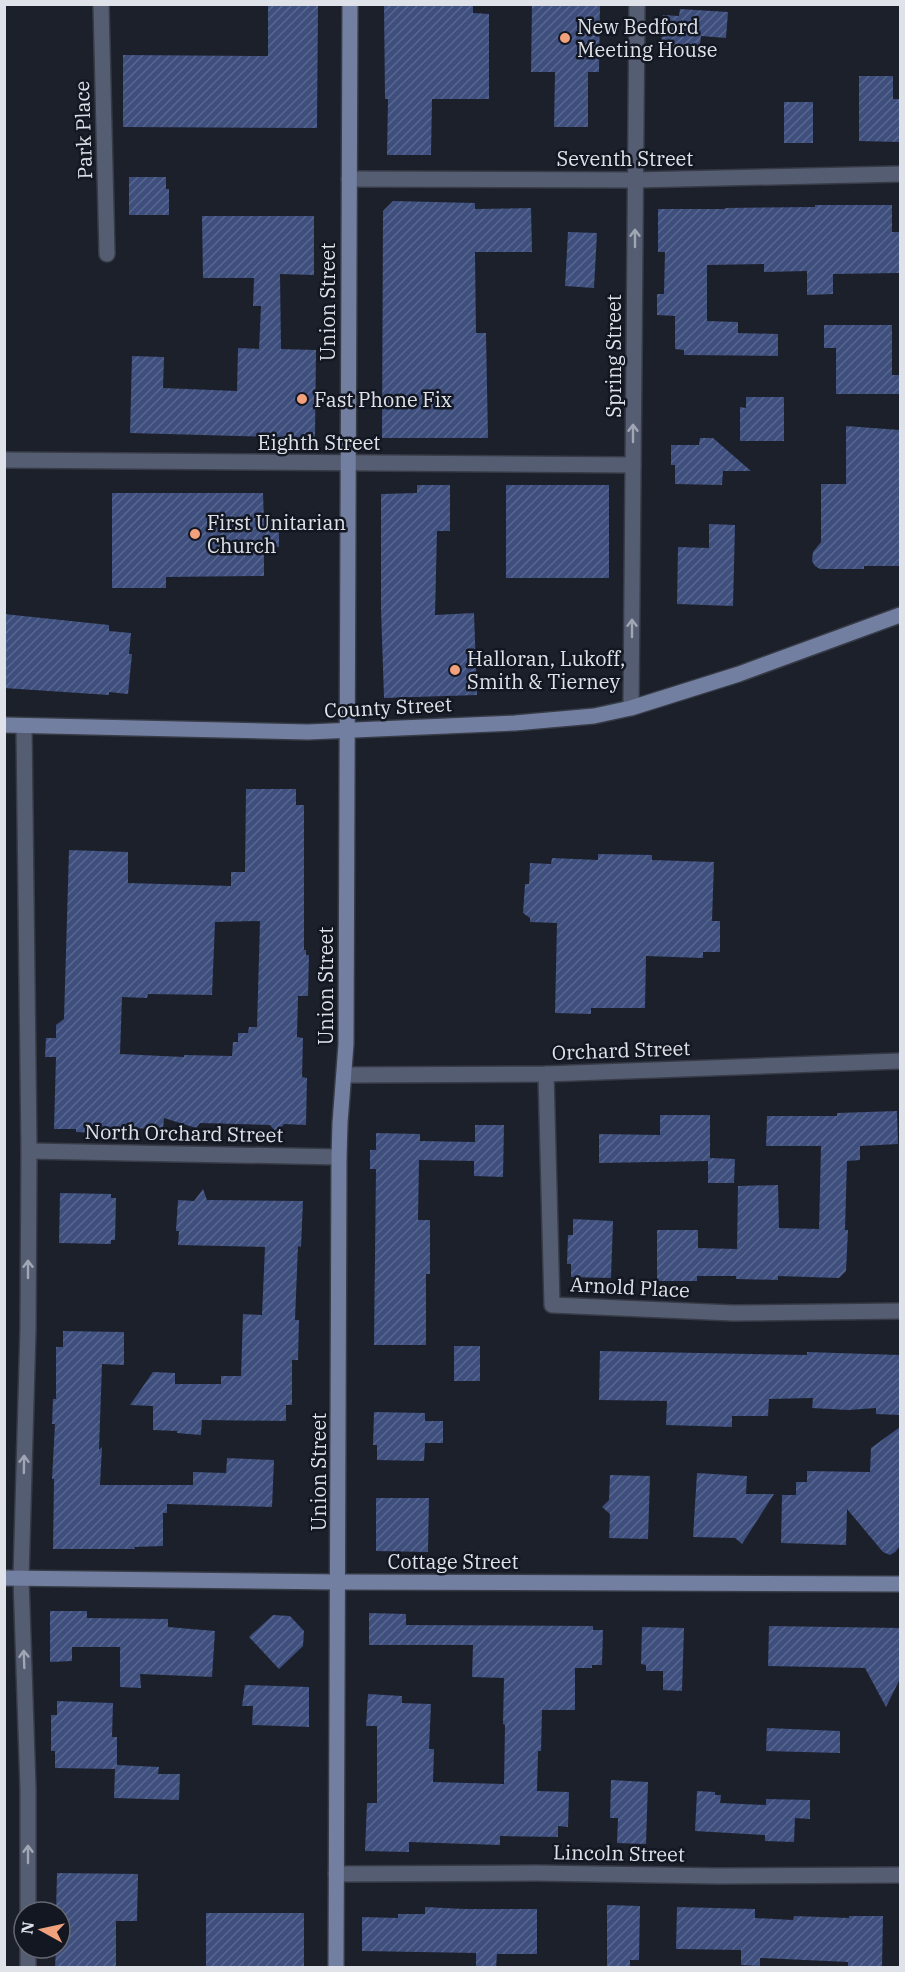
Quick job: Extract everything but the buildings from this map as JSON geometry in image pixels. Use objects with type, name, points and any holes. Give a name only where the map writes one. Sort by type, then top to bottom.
[{"type":"main road","name":"Union Street","points":[[336,1968],[339,1156],[346,1044],[350,4]]},
{"type":"main road","name":"County Street","points":[[4,725],[308,732],[515,723],[594,716],[631,708],[771,663],[900,615]]},
{"type":"main road","name":"Cottage Street","points":[[4,1578],[900,1584]]},
{"type":"street","name":"Park Place","points":[[101,4],[107,254]]},
{"type":"street","name":"Spring Street","points":[[631,708],[637,4]]},
{"type":"street","name":"Seventh Street","points":[[349,179],[635,180],[900,174]]},
{"type":"street","name":"Eighth Street","points":[[4,460],[633,465]]},
{"type":"street","points":[[24,726],[29,1151],[28,1329],[21,1578],[28,1789],[28,1900]]},
{"type":"street","name":"Orchard Street","points":[[344,1075],[546,1074],[900,1061]]},
{"type":"street","name":"Arnold Place","points":[[546,1074],[552,1305],[733,1313],[900,1311]]},
{"type":"street","name":"North Orchard Street","points":[[29,1151],[339,1156]]},
{"type":"street","name":"Lincoln Street","points":[[336,1874],[900,1875]]},
{"type":"place","name":"New Bedford Meeting House","points":[[565,38]]},
{"type":"place","name":"Fast Phone Fix","points":[[302,399]]},
{"type":"place","name":"First Unitarian Church","points":[[195,534]]},
{"type":"place","name":"Halloran, Lukoff, Smith & Tierney","points":[[455,670]]}]
